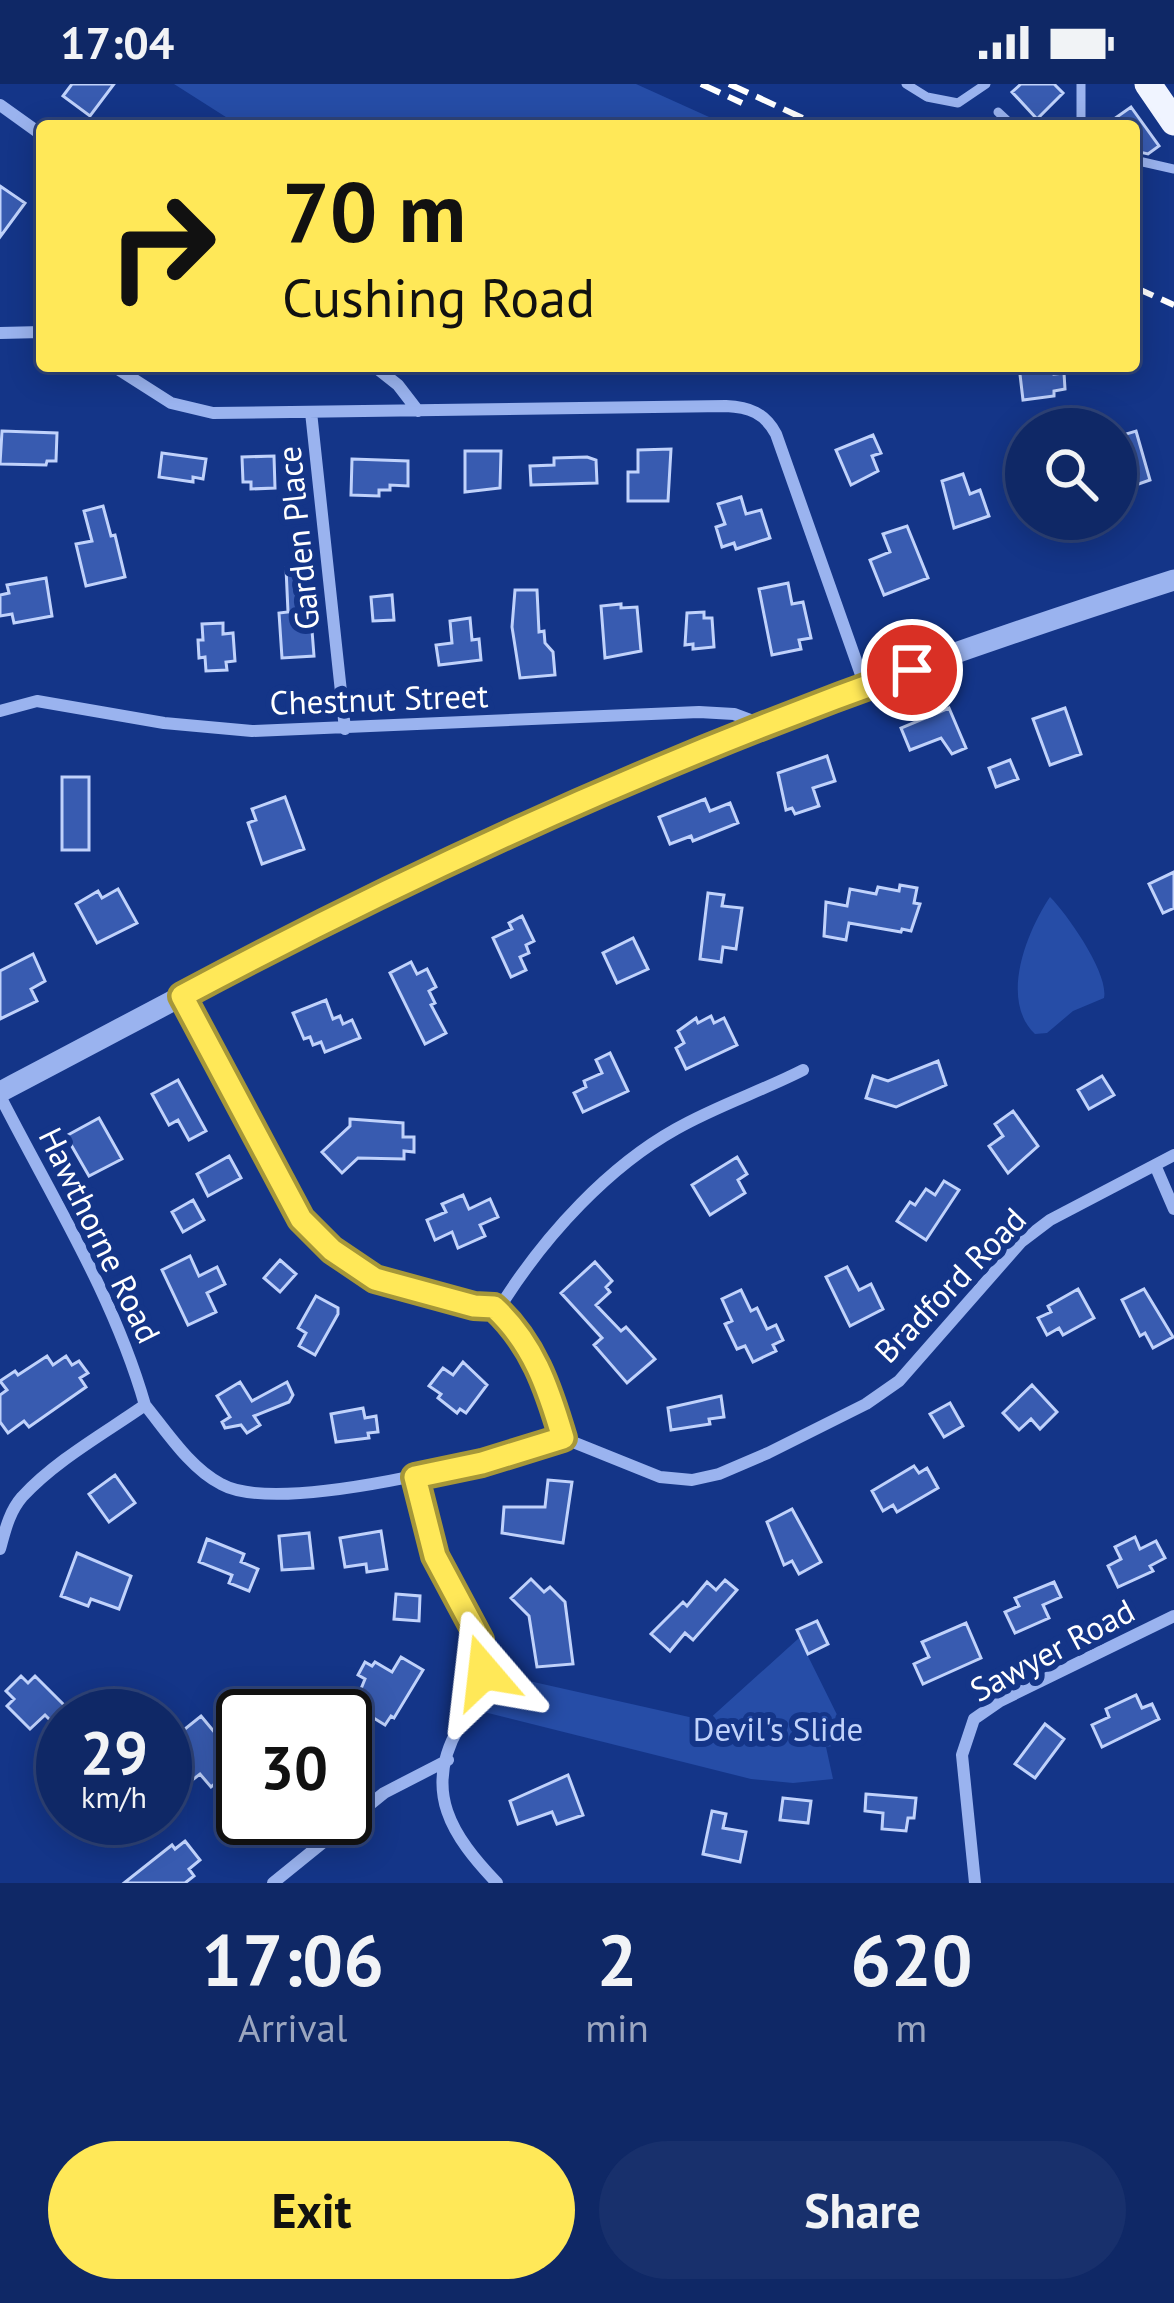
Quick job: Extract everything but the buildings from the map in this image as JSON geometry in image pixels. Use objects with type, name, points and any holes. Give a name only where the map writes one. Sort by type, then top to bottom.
[{"type":"highway","points":[[1148,84],[1174,122]]},
{"type":"street","points":[[0,106],[36,131]]},
{"type":"street","points":[[0,333],[36,332]]},
{"type":"street","points":[[122,372],[162,399],[190,410],[224,413],[726,406],[758,413],[776,434],[865,686]]},
{"type":"street","points":[[382,372],[418,411]]},
{"type":"street","name":"Garden Place","points":[[311,412],[345,729]]},
{"type":"street","points":[[0,1094],[483,843],[761,724],[1174,580]]},
{"type":"street","name":"Chestnut Street","points":[[0,711],[37,701],[218,729],[345,729],[699,712],[734,715],[761,724]]},
{"type":"street","points":[[182,996],[301,1219],[332,1250],[375,1279],[474,1306],[494,1307],[505,1299],[558,1228],[649,1146],[679,1127],[803,1070]]},
{"type":"street","name":"Hawthorne Road","points":[[0,1094],[98,1280],[129,1347],[146,1405]]},
{"type":"street","name":"Bradford Road","points":[[563,1438],[661,1477],[692,1480],[768,1453],[866,1404],[898,1381],[1021,1242],[1050,1220],[1174,1155]]},
{"type":"street","points":[[1155,1165],[1174,1209]]},
{"type":"street","points":[[0,1549],[8,1520],[21,1498],[146,1405],[186,1455],[220,1484],[244,1493],[283,1494],[415,1477],[563,1438],[537,1362],[519,1330],[494,1307]]},
{"type":"street","points":[[415,1477],[435,1556],[480,1640],[484,1672],[472,1706],[455,1732],[440,1785],[443,1809],[466,1849],[497,1883]]},
{"type":"street","name":"Sawyer Road","points":[[975,1883],[962,1755],[974,1718],[1174,1616]]},
{"type":"street","points":[[273,1883],[384,1793],[448,1760]]},
{"type":"lane","points":[[906,84],[927,97],[952,103],[964,101],[986,84]]},
{"type":"lane","points":[[1081,84],[1081,120]]},
{"type":"lane","points":[[998,112],[1007,120]]},
{"type":"lane","points":[[1140,161],[1174,169]]},
{"type":"green space","points":[[174,84],[636,84],[716,120],[231,120]]},
{"type":"green space","points":[[1050,897],[1094,960],[1104,998],[1073,1011],[1047,1033],[1035,1034],[1019,1003],[1020,966]]},
{"type":"green space","name":"Devil's Slide","points":[[799,1638],[851,1743],[826,1747],[833,1779],[793,1783],[751,1779],[484,1712],[494,1673],[707,1721]]},
{"type":"railway","points":[[701,84],[742,103]]},
{"type":"railway","points":[[729,84],[807,120]]},
{"type":"railway","points":[[1140,290],[1174,305]]},
{"type":"route","points":[[484,1672],[480,1640],[435,1556],[415,1477],[563,1438],[537,1362],[519,1330],[494,1307],[474,1306],[375,1279],[332,1250],[301,1219],[182,996],[523,825],[709,744],[912,670]]}]
